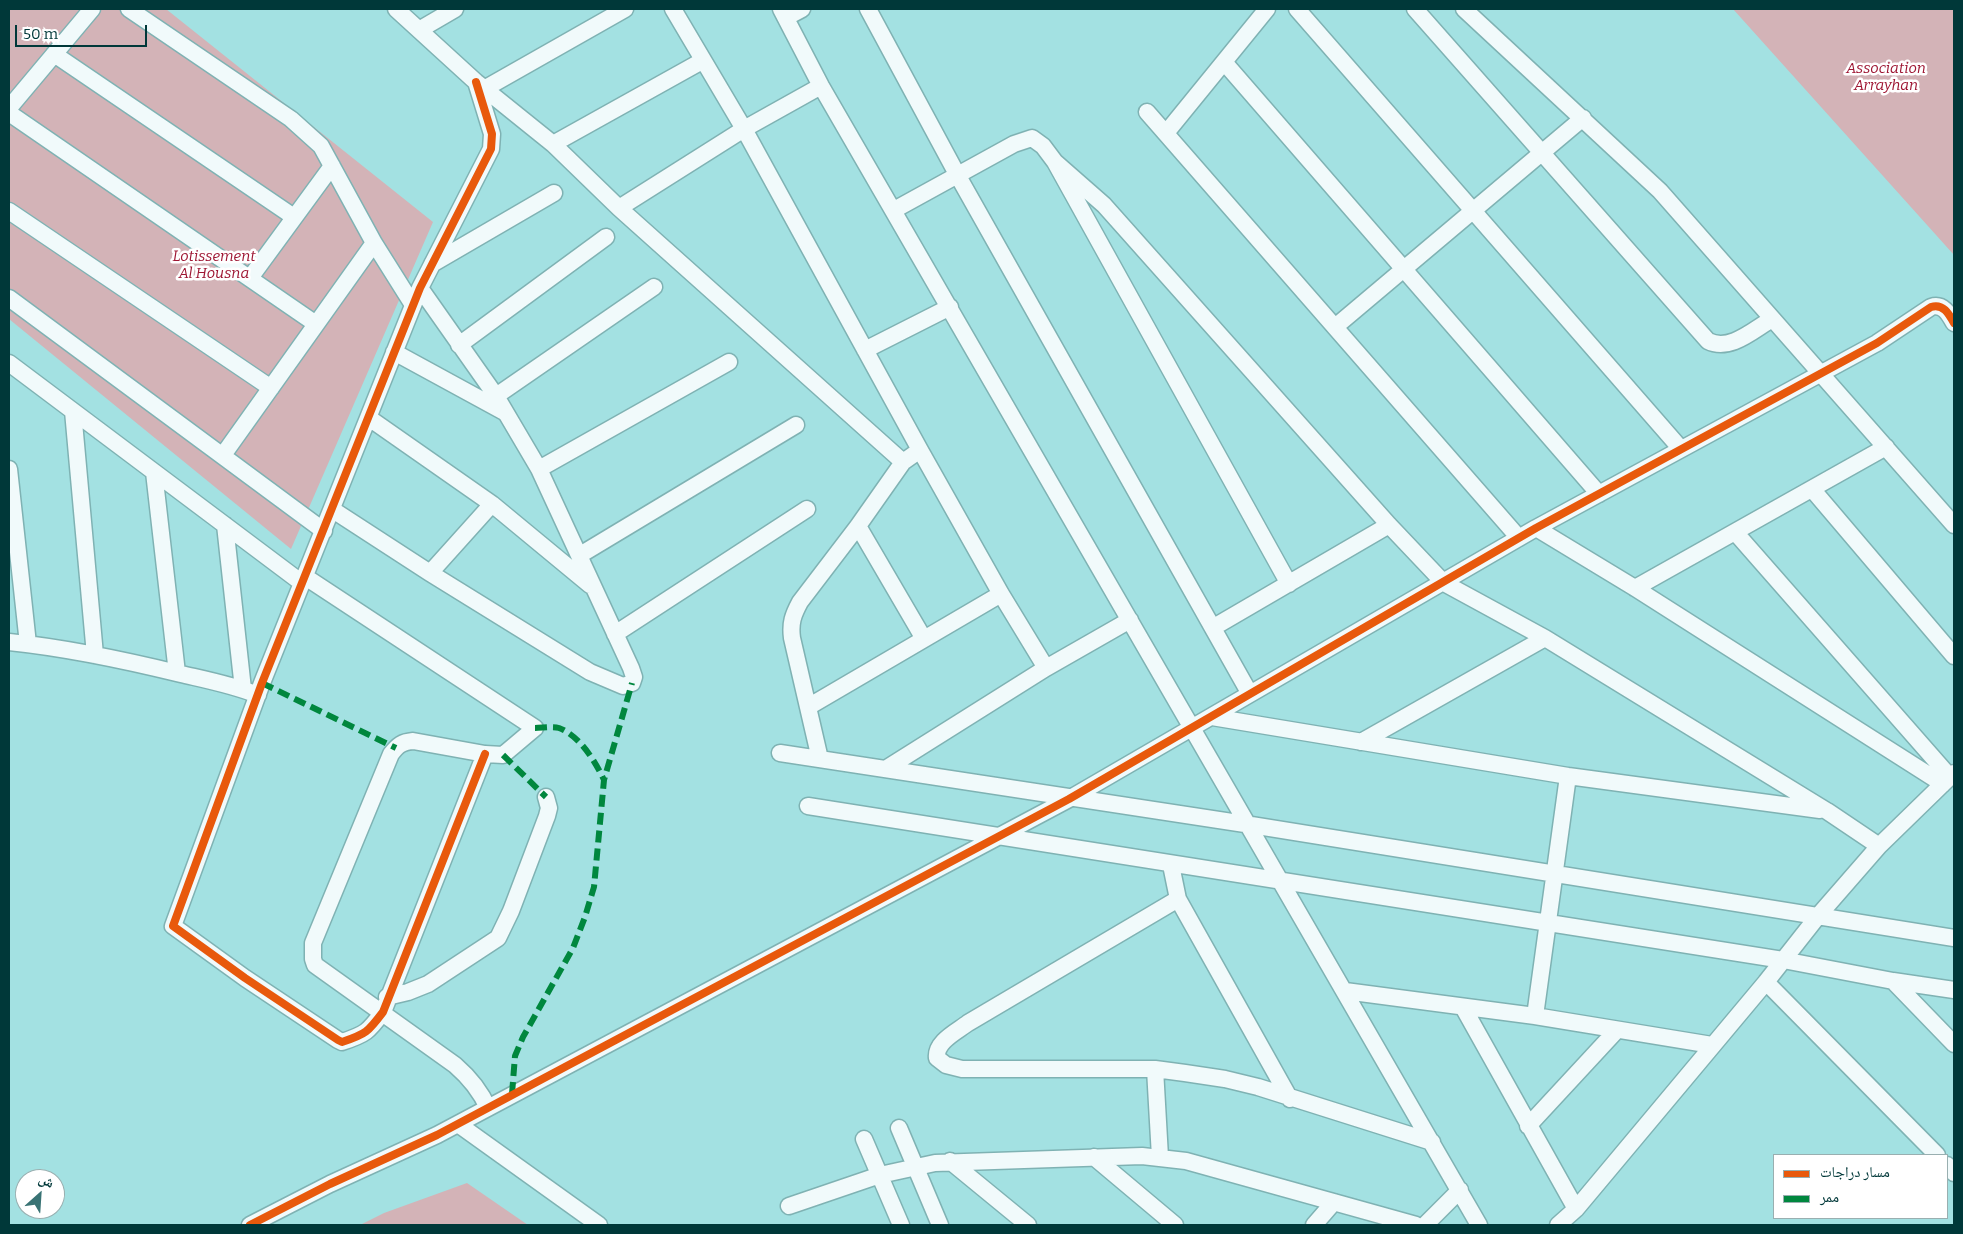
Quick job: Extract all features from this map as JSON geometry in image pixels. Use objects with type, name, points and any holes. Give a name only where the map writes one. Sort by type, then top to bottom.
[{"type":"street","points":[[9,108],[92,9]]},
{"type":"street","points":[[129,9],[290,119],[321,146],[374,243],[413,305]]},
{"type":"street","points":[[396,9],[480,85],[553,144],[619,208],[903,462]]},
{"type":"street","points":[[419,30],[455,9]]},
{"type":"street","points":[[480,85],[624,9]]},
{"type":"street","points":[[673,9],[702,61],[744,129],[1000,594],[1046,668]]},
{"type":"street","points":[[802,9],[784,13],[820,86],[894,210],[1193,727],[1245,824],[1345,991],[1479,1225]]},
{"type":"street","points":[[868,9],[958,176],[1214,627],[1250,694]]},
{"type":"street","points":[[1166,133],[1267,9]]},
{"type":"street","points":[[1297,9],[1681,449]]},
{"type":"street","points":[[1415,9],[1708,341],[1716,345],[1726,346],[1772,318]]},
{"type":"street","points":[[1464,9],[1660,190],[1954,525]]},
{"type":"street","points":[[54,54],[294,217]]},
{"type":"street","points":[[553,144],[702,61]]},
{"type":"street","points":[[1224,62],[1599,494]]},
{"type":"street","points":[[480,85],[492,134],[491,149],[413,305],[258,695],[173,926],[245,978],[342,1042],[368,1031],[385,1005],[485,754]]},
{"type":"street","points":[[619,208],[744,129],[820,86]]},
{"type":"street","points":[[9,112],[316,324]]},
{"type":"street","points":[[1147,112],[1519,538]]},
{"type":"street","points":[[1335,328],[1583,118]]},
{"type":"street","points":[[894,210],[1027,138],[1038,141],[1054,162],[1289,584]]},
{"type":"street","points":[[1054,162],[1110,212],[1389,525],[1444,583],[1545,638],[1827,811],[1879,846]]},
{"type":"street","points":[[250,278],[332,166]]},
{"type":"street","points":[[432,264],[554,193]]},
{"type":"street","points":[[9,211],[271,388]]},
{"type":"street","points":[[459,345],[606,237]]},
{"type":"street","points":[[223,455],[374,243]]},
{"type":"street","points":[[496,396],[654,287]]},
{"type":"street","points":[[333,510],[430,573],[590,672],[623,686],[632,684],[634,677],[631,668],[539,469],[496,396],[420,288]]},
{"type":"street","points":[[9,298],[324,531]]},
{"type":"street","points":[[250,1225],[330,1184],[458,1124],[1001,836],[1212,717],[1536,528],[1877,343],[1931,307],[1936,305],[1948,312],[1954,323]]},
{"type":"street","points":[[865,350],[950,307]]},
{"type":"street","points":[[394,352],[507,414]]},
{"type":"street","points":[[539,469],[729,362]]},
{"type":"street","points":[[9,363],[225,525],[303,579],[535,728],[502,755],[485,754],[413,741],[403,742],[397,746],[391,754],[313,943],[312,959],[315,965],[385,1005],[470,1078],[481,1093],[488,1108]]},
{"type":"street","points":[[73,411],[95,655]]},
{"type":"street","points":[[369,418],[492,504],[592,587]]},
{"type":"street","points":[[580,555],[796,425]]},
{"type":"street","points":[[1634,588],[1886,447]]},
{"type":"street","points":[[820,759],[790,624],[800,602],[858,526],[903,462],[920,450]]},
{"type":"street","points":[[9,469],[28,644]]},
{"type":"street","points":[[154,472],[177,672]]},
{"type":"street","points":[[1812,489],[1954,656]]},
{"type":"street","points":[[430,573],[492,504]]},
{"type":"street","points":[[615,634],[807,509]]},
{"type":"street","points":[[225,525],[243,689]]},
{"type":"street","points":[[1214,627],[1389,525]]},
{"type":"street","points":[[858,526],[924,639]]},
{"type":"street","points":[[1536,528],[1949,778]]},
{"type":"street","points":[[1735,532],[1949,778]]},
{"type":"street","points":[[808,707],[1000,594]]},
{"type":"street","points":[[887,768],[1046,668],[1130,620]]},
{"type":"street","points":[[1361,742],[1545,638]]},
{"type":"street","points":[[9,642],[95,655],[177,672],[243,689],[258,695]]},
{"type":"street","points":[[1212,717],[1568,776],[1827,811]]},
{"type":"street","points":[[780,753],[1245,824],[1954,938]]},
{"type":"street","points":[[1535,1016],[1546,923],[1568,776]]},
{"type":"street","points":[[1558,1225],[1576,1209],[1766,982],[1818,916],[1879,846],[1949,778]]},
{"type":"street","points":[[385,1005],[408,992],[428,984],[498,938],[511,911],[547,816],[546,797]]},
{"type":"street","points":[[808,806],[1171,865],[1783,960],[1893,981],[1954,990]]},
{"type":"street","points":[[1171,865],[1178,898],[1290,1099]]},
{"type":"street","points":[[1178,898],[968,1023],[950,1036],[936,1052],[940,1062],[962,1069],[1155,1069],[1225,1079],[1432,1142]]},
{"type":"street","points":[[1893,981],[1954,1044]]},
{"type":"street","points":[[1766,982],[1936,1154]]},
{"type":"street","points":[[1345,991],[1535,1016],[1616,1031],[1712,1045]]},
{"type":"street","points":[[1464,1007],[1528,1126],[1576,1209]]},
{"type":"street","points":[[1528,1126],[1616,1031]]},
{"type":"street","points":[[1155,1069],[1160,1157]]},
{"type":"street","points":[[458,1124],[599,1225]]},
{"type":"street","points":[[899,1128],[940,1225]]},
{"type":"street","points":[[864,1139],[901,1225]]},
{"type":"street","points":[[1094,1157],[1176,1225]]},
{"type":"street","points":[[789,1206],[880,1175],[915,1166],[950,1161],[1160,1157],[1194,1163],[1416,1225]]},
{"type":"street","points":[[950,1161],[1028,1225]]},
{"type":"street","points":[[1425,1225],[1460,1190]]},
{"type":"street","points":[[1314,1225],[1334,1202]]},
{"type":"green space","name":"Lotissement Al Housna","points":[[9,9],[166,9],[433,222],[291,549],[9,319]]},
{"type":"green space","name":"Association Arrayhan","points":[[1733,9],[1954,9],[1954,255]]},
{"type":"green space","points":[[467,1183],[528,1225],[360,1225],[384,1213]]},
{"type":"marked path","points":[[262,683],[396,748]]},
{"type":"marked path","points":[[512,1094],[515,1056],[523,1037],[573,948],[594,887],[604,780],[632,683]]},
{"type":"marked path","points":[[535,728],[557,727],[574,737],[591,757],[604,780]]},
{"type":"marked path","points":[[503,755],[546,797]]},
{"type":"cycle path","points":[[476,82],[492,134],[491,149],[420,288],[262,683],[173,926],[245,978],[338,1040],[342,1042],[362,1034],[370,1028],[383,1012],[485,754]]},
{"type":"cycle path","points":[[250,1225],[330,1184],[437,1135],[1069,799],[1536,528],[1877,343],[1931,307],[1942,308],[1948,313],[1954,323]]}]
